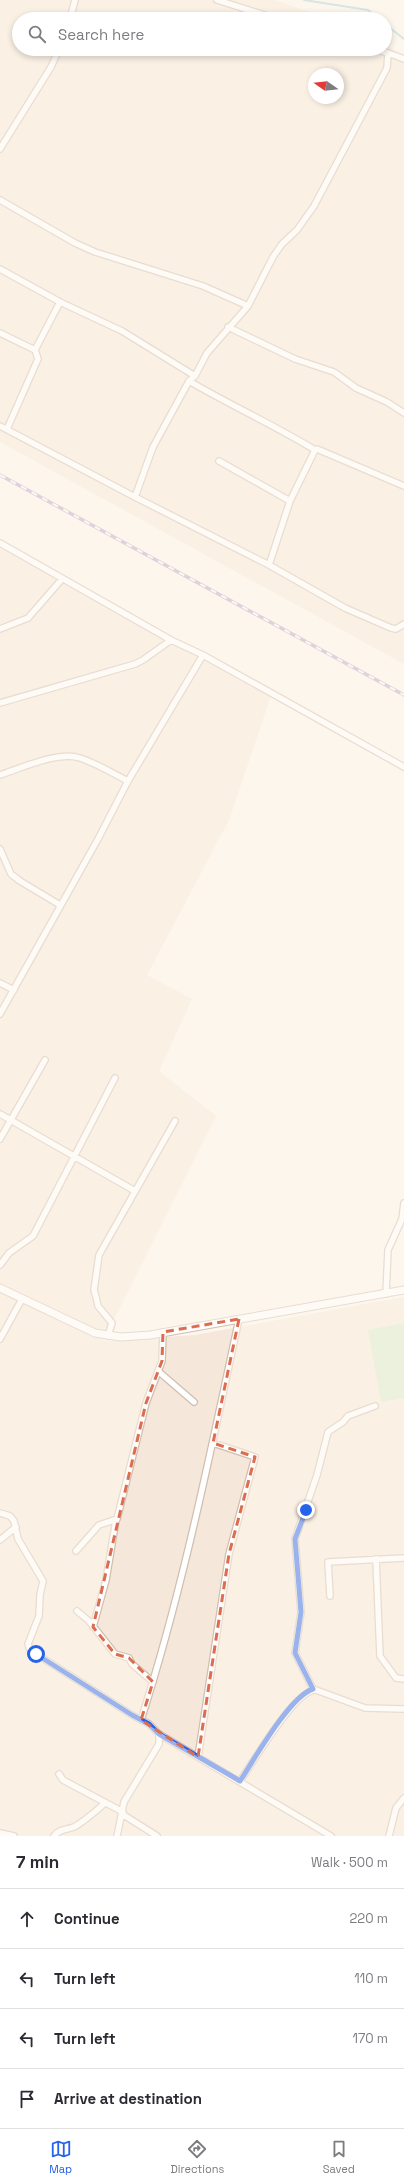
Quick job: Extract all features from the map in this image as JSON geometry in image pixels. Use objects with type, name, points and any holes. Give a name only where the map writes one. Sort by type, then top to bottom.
[{"type":"street","points":[[72,12],[75,0]]},
{"type":"street","points":[[217,0],[255,12]]},
{"type":"street","points":[[392,54],[404,59]]},
{"type":"street","points":[[0,149],[51,67],[56,56]]},
{"type":"street","points":[[135,497],[153,447],[189,381],[196,376],[207,353],[228,327],[248,306],[273,257],[282,244],[294,234],[314,206],[387,68],[388,56]]},
{"type":"street","points":[[0,200],[75,243],[95,252],[203,286],[248,306]]},
{"type":"street","points":[[0,269],[60,302],[122,331],[196,376]]},
{"type":"street","points":[[35,350],[60,302]]},
{"type":"street","points":[[228,327],[295,359],[334,372],[356,388],[388,402],[404,413]]},
{"type":"street","points":[[0,333],[35,350],[38,359],[7,429]]},
{"type":"street","points":[[189,381],[228,404],[284,431],[315,450],[317,449],[404,486]]},
{"type":"street","points":[[0,426],[269,565],[345,608],[377,623],[396,629],[404,624]]},
{"type":"street","points":[[269,565],[290,501],[315,450]]},
{"type":"street","points":[[219,461],[290,501]]},
{"type":"street","points":[[0,543],[171,640],[203,656],[404,767]]},
{"type":"street","points":[[0,630],[28,618],[62,579]]},
{"type":"street","points":[[0,703],[135,664],[171,640]]},
{"type":"street","points":[[0,1014],[98,839],[128,781],[203,656]]},
{"type":"street","points":[[0,775],[58,757],[69,756],[80,758],[128,781]]},
{"type":"street","points":[[0,849],[11,874],[60,905]]},
{"type":"street","points":[[0,983],[14,990]]},
{"type":"street","points":[[0,1139],[9,1120],[45,1060]]},
{"type":"street","points":[[0,1265],[9,1253],[33,1236],[115,1078]]},
{"type":"street","points":[[0,1114],[135,1191]]},
{"type":"street","points":[[108,1336],[112,1323],[98,1306],[94,1290],[99,1255],[175,1121]]},
{"type":"street","points":[[386,1294],[388,1250],[402,1219],[404,1203]]},
{"type":"street","points":[[0,1288],[76,1325],[108,1336],[121,1337],[163,1332],[404,1290]]},
{"type":"street","points":[[0,1339],[22,1299]]},
{"type":"street","points":[[141,1720],[182,1580],[239,1319]]},
{"type":"street","points":[[93,1627],[106,1580],[116,1520],[143,1421],[146,1403],[163,1353],[163,1332]]},
{"type":"street","points":[[158,1371],[194,1402]]},
{"type":"street","points":[[375,1406],[348,1416],[328,1432],[317,1475],[295,1539],[301,1612],[295,1653],[313,1689],[366,1708],[404,1709]]},
{"type":"street","points":[[198,1757],[229,1554],[255,1457],[213,1443]]},
{"type":"street","points":[[0,1513],[10,1516],[14,1521],[18,1539],[43,1581],[40,1596],[39,1616],[28,1644],[30,1650],[149,1724],[159,1734],[331,1836]]},
{"type":"street","points":[[76,1551],[101,1524],[116,1520]]},
{"type":"street","points":[[1,1538],[16,1527]]},
{"type":"street","points":[[330,1596],[328,1562],[404,1558]]},
{"type":"street","points":[[376,1559],[380,1656],[396,1678],[404,1679]]},
{"type":"street","points":[[77,1611],[93,1627],[115,1654],[129,1658],[132,1664],[153,1682]]},
{"type":"street","points":[[240,1781],[285,1713],[298,1698],[313,1689]]},
{"type":"street","points":[[117,1836],[124,1802],[159,1744],[159,1734]]},
{"type":"street","points":[[59,1774],[63,1780],[122,1813],[157,1836]]},
{"type":"street","points":[[390,1836],[396,1808],[404,1798]]},
{"type":"street","points":[[54,1836],[62,1830],[73,1827],[82,1822],[105,1803]]},
{"type":"street","points":[[0,1834],[14,1836]]},
{"type":"highlighted area","points":[[239,1319],[213,1443],[255,1457],[229,1554],[198,1757],[141,1720],[153,1682],[129,1658],[115,1654],[93,1627],[146,1403],[162,1361],[163,1332]]},
{"type":"shaded area","points":[[0,0],[274,0],[309,12],[12,12],[12,56],[392,56],[392,49],[404,55],[404,664],[0,442]]},
{"type":"shaded area","points":[[0,547],[271,696],[229,820],[147,975],[192,999],[159,1071],[216,1116],[112,1323],[108,1336],[103,1341],[195,1335],[404,1297],[404,1836],[0,1836]]},
{"type":"green space","points":[[404,1323],[404,1398],[381,1402],[368,1330]]},
{"type":"waterway","points":[[304,0],[368,10],[370,12]]},
{"type":"waterway","points":[[392,30],[404,39]]},
{"type":"railway","points":[[0,475],[404,695]]},
{"type":"route","points":[[36,1654],[132,1715],[149,1724],[159,1734],[240,1781],[285,1713],[298,1698],[313,1689],[295,1653],[301,1612],[295,1539],[306,1510]]}]
